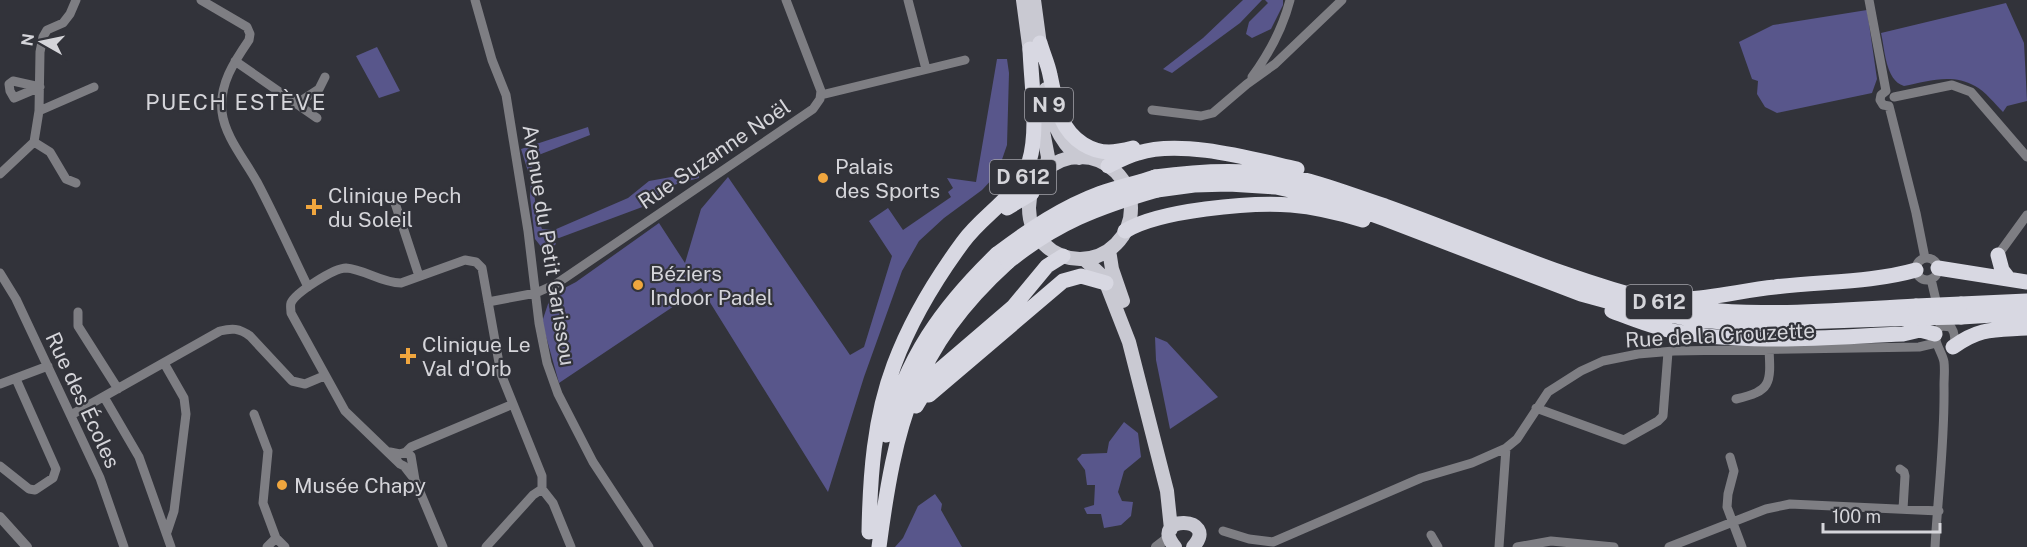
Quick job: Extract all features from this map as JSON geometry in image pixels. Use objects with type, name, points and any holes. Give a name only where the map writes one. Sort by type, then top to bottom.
[{"type":"highway","name":"D 612","points":[[1035,46],[1062,124],[1077,140],[1098,151],[1110,152],[1170,144],[1181,145],[1188,149]]},
{"type":"highway","name":"D 612","points":[[868,539],[874,450],[887,387],[903,344],[925,300],[964,240],[1011,195],[1025,174],[1033,146],[1035,46]]},
{"type":"highway","name":"D 612","points":[[1108,166],[1138,152],[1160,149],[1188,149],[1264,161],[1343,181],[1426,214],[1443,228]]},
{"type":"highway","name":"D 612","points":[[879,547],[891,464],[904,413],[925,365],[939,341],[1003,258],[1030,229],[1068,207],[1102,193],[1156,184],[1211,171],[1284,176],[1325,186],[1546,268],[1658,302],[1696,308],[1768,312],[1916,312]]},
{"type":"highway","name":"D 612","points":[[1156,184],[1275,187],[1338,202],[1581,294],[1625,306],[1690,319],[1744,324],[1961,310],[2027,313]]},
{"type":"highway","points":[[940,276],[987,224],[1016,201],[1032,193]]},
{"type":"highway","name":"D 612","points":[[1125,231],[1147,220],[1175,214],[1256,205],[1290,205],[1337,213],[1418,238],[1449,243]]},
{"type":"highway","points":[[1998,255],[2002,270],[2009,279]]},
{"type":"highway","name":"D 612","points":[[891,464],[913,412],[936,373],[1013,307],[1047,266],[1063,256]]},
{"type":"highway","name":"D 612","points":[[868,539],[878,472],[889,422],[914,358],[947,307],[966,284],[1003,258]]},
{"type":"highway","name":"D 612","points":[[1502,264],[1536,282],[1653,326],[1679,332],[1767,338],[1903,334],[1920,330],[1943,341]]},
{"type":"highway","points":[[1623,292],[1684,299],[1704,298],[1774,287],[1886,277],[1920,264]]},
{"type":"highway","points":[[1934,274],[2027,282]]},
{"type":"highway","name":"D 612","points":[[913,412],[944,381],[1054,287],[1073,277],[1081,276],[1106,284]]},
{"type":"highway","name":"D 612","points":[[1961,310],[2027,301]]},
{"type":"highway","points":[[1943,341],[1964,338],[1978,332],[2027,328]]},
{"type":"main road","name":"N 9","points":[[1023,0],[1054,124],[1062,141],[1079,158]]},
{"type":"main road","name":"N 9","points":[[1034,0],[1035,46],[1048,157],[1046,171]]},
{"type":"main road","points":[[1079,158],[1095,160],[1108,166],[1121,179],[1129,196],[1130,213],[1125,231],[1119,241],[1109,250],[1084,259],[1063,256],[1047,247],[1036,232],[1030,214],[1032,193],[1046,171],[1060,162],[1079,158]]},
{"type":"main road","points":[[1109,250],[1112,269],[1135,338],[1141,367],[1143,397]]},
{"type":"main road","points":[[1084,259],[1100,274],[1106,284],[1129,342],[1156,457],[1167,491],[1172,538]]},
{"type":"main road","points":[[1167,491],[1186,522],[1197,530],[1196,546]]},
{"type":"main road","points":[[1172,538],[1176,524],[1186,522]]},
{"type":"street","points":[[0,174],[34,142],[39,111],[40,52],[43,37],[47,30],[63,23],[76,0]]},
{"type":"street","points":[[201,0],[247,27],[250,34],[249,40],[226,78],[222,94],[222,113],[226,127],[257,182],[308,286]]},
{"type":"street","name":"Avenue du Petit Garissou","points":[[475,0],[492,60],[506,95],[547,363],[558,394],[593,462],[649,547]]},
{"type":"street","points":[[786,0],[821,94],[965,60]]},
{"type":"street","points":[[908,0],[926,69]]},
{"type":"street","points":[[1247,84],[1263,61],[1290,0]]},
{"type":"street","points":[[1152,110],[1201,116],[1213,113],[1275,63],[1342,0]]},
{"type":"street","points":[[1869,0],[1916,213],[1919,277],[1923,280],[1934,274]]},
{"type":"street","points":[[235,61],[317,118]]},
{"type":"street","points":[[296,104],[319,89],[325,77]]},
{"type":"street","points":[[1890,98],[1952,85],[1971,92],[2027,157]]},
{"type":"street","points":[[39,111],[94,87]]},
{"type":"street","name":"Rue Suzanne Noël","points":[[488,302],[536,293],[556,284],[813,109],[821,94]]},
{"type":"street","points":[[34,142],[50,152],[66,179],[76,183]]},
{"type":"street","points":[[394,200],[419,276]]},
{"type":"street","points":[[1998,255],[2027,215]]},
{"type":"street","points":[[443,547],[415,480],[403,458],[350,418],[324,376],[291,313],[290,305],[295,297],[308,286],[336,270],[346,268],[390,283],[401,283],[465,260],[476,262],[482,268],[501,374],[539,466],[543,489],[553,503],[571,547]]},
{"type":"street","points":[[1920,264],[1934,260],[1943,341],[1945,434],[1935,547]]},
{"type":"street","name":"Rue des Écoles","points":[[0,273],[16,299],[100,478],[124,547]]},
{"type":"street","points":[[78,312],[78,326],[118,389]]},
{"type":"street","points":[[71,414],[220,331],[232,328],[242,330],[250,336],[292,381],[305,384],[324,376]]},
{"type":"street","name":"Rue de la Crouzette","points":[[1223,531],[1275,545],[1421,478],[1472,463],[1506,448],[1517,439],[1548,392],[1563,381],[1603,362],[1638,354],[1668,352],[1919,347],[1943,341]]},
{"type":"street","points":[[1736,399],[1758,394],[1767,384],[1770,374],[1769,349]]},
{"type":"street","points":[[1536,408],[1624,440],[1663,416],[1668,352]]},
{"type":"street","points":[[164,363],[184,398],[186,414],[174,511],[167,532]]},
{"type":"street","points":[[0,384],[48,366]]},
{"type":"street","points":[[0,466],[29,489],[35,489],[53,478],[56,469],[16,379]]},
{"type":"street","points":[[104,397],[139,457],[171,547]]},
{"type":"street","points":[[403,458],[420,443],[513,404]]},
{"type":"street","points":[[254,414],[268,451],[263,503],[276,538],[285,547]]},
{"type":"street","points":[[1499,547],[1506,448]]},
{"type":"street","points":[[1730,457],[1734,471],[1727,507],[1742,547]]},
{"type":"street","points":[[1900,469],[1905,476],[1903,509]]},
{"type":"street","points":[[486,547],[532,495],[543,489]]},
{"type":"street","points":[[1669,547],[1708,533],[1732,521],[1766,509],[1790,504],[1939,510]]},
{"type":"street","points":[[1939,510],[1941,547]]},
{"type":"street","points":[[0,517],[27,547]]},
{"type":"street","points":[[1431,535],[1438,547]]},
{"type":"street","points":[[267,547],[276,538]]},
{"type":"street","points":[[1156,547],[1172,538]]},
{"type":"street","points":[[1517,547],[1551,542],[1614,547]]},
{"type":"shaded area","points":[[1243,0],[1262,0],[1240,23],[1172,73],[1163,69],[1203,38]]},
{"type":"shaded area","points":[[1265,0],[1283,0],[1283,5],[1271,29],[1252,38],[1246,34],[1249,22],[1268,3]]},
{"type":"shaded area","points":[[2006,3],[2024,43],[2027,101],[2007,106],[2003,112],[1982,91],[1966,82],[1940,79],[1904,86],[1898,83],[1889,71],[1881,33]]},
{"type":"shaded area","points":[[1867,10],[1877,79],[1872,93],[1777,113],[1765,107],[1757,94],[1758,81],[1752,79],[1739,42],[1773,25]]},
{"type":"shaded area","points":[[377,47],[400,91],[379,98],[356,56]]},
{"type":"shaded area","points":[[997,59],[1007,59],[1009,73],[1007,145],[997,174],[982,190],[944,218],[919,241],[902,271],[864,377],[828,492],[701,288],[559,383],[542,322],[551,295],[576,282],[659,223],[685,263],[701,209],[728,177],[850,355],[864,347],[892,256],[869,221],[888,208],[903,230],[951,197],[948,192],[953,188],[947,178],[976,182]]},
{"type":"shaded area","points":[[588,127],[590,135],[536,156],[532,165],[536,213],[542,229],[554,230],[628,198],[649,181],[699,172],[699,178],[670,186],[645,206],[559,238],[552,237],[556,244],[549,250],[543,249],[535,239],[530,197],[531,181],[521,149]]},
{"type":"shaded area","points":[[1155,337],[1167,342],[1218,397],[1170,429],[1156,360]]},
{"type":"shaded area","points":[[1124,422],[1138,433],[1141,457],[1124,471],[1118,492],[1122,501],[1133,502],[1131,516],[1121,525],[1104,528],[1101,514],[1087,514],[1084,508],[1094,505],[1095,485],[1087,485],[1085,470],[1077,459],[1082,454],[1107,453],[1109,442]]},
{"type":"shaded area","points":[[935,494],[942,504],[941,510],[962,547],[895,547],[903,538],[918,506]]},
{"type":"place","name":"Palais des Sports","points":[[823,178]]},
{"type":"place","name":"Clinique Pech du Soleil","points":[[314,207]]},
{"type":"place","name":"Béziers Indoor Padel","points":[[638,285]]},
{"type":"place","name":"Clinique Le Val d'Orb","points":[[408,356]]},
{"type":"place","name":"Musée Chapy","points":[[282,485]]},
{"type":"district","name":"PUECH ESTÈVE","points":[[236,102]]}]
